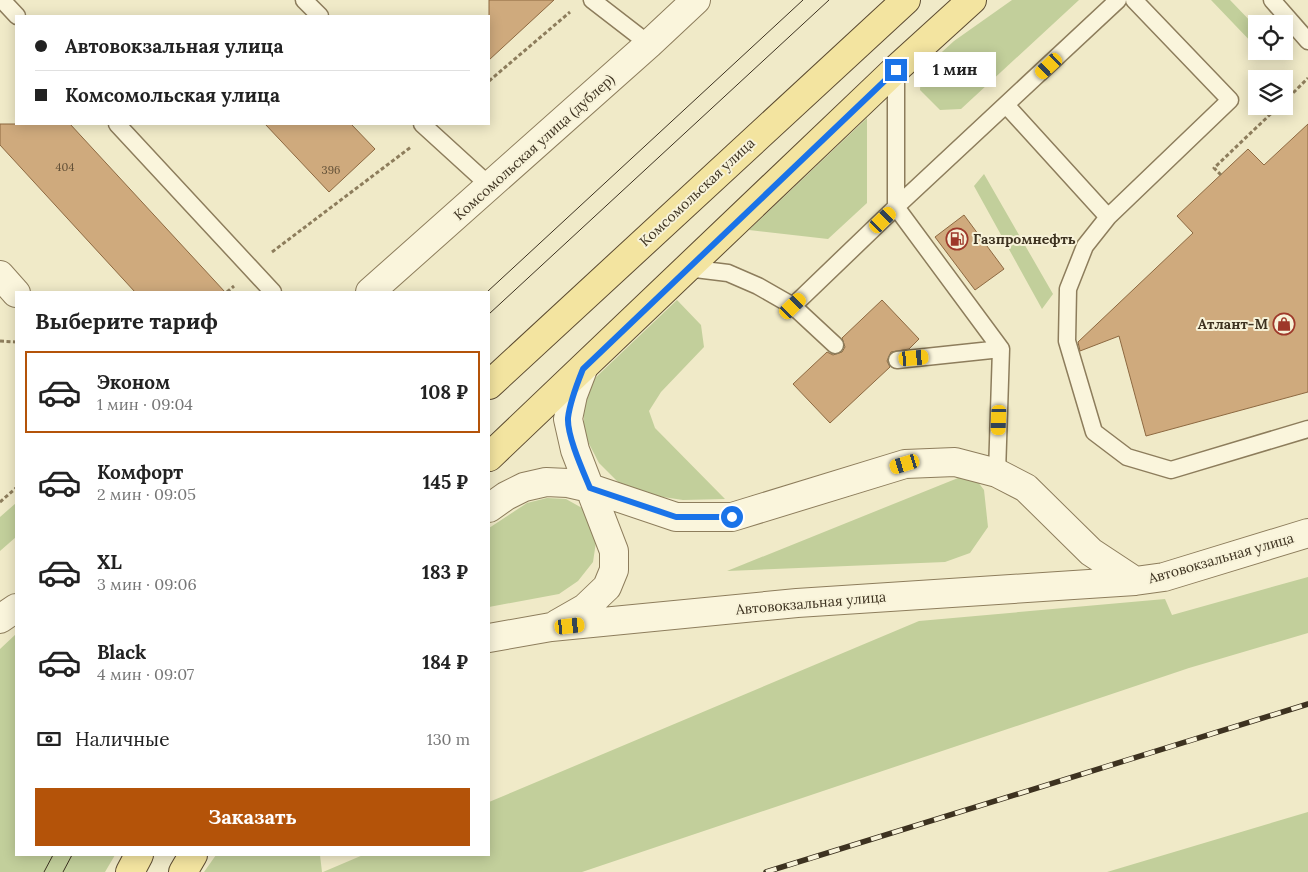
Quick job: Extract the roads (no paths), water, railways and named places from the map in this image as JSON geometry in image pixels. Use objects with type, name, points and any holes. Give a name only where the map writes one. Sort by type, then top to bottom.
[{"type":"main road","name":"Комсомольская улица","points":[[490,384],[906,0]]},
{"type":"main road","points":[[490,456],[972,0]]},
{"type":"main road","points":[[130,872],[138,856]]},
{"type":"main road","points":[[183,872],[192,856]]},
{"type":"street","name":"Комсомольская улица (дублер)","points":[[371,291],[696,0]]},
{"type":"street","points":[[0,275],[15,292]]},
{"type":"street","points":[[552,628],[585,608],[608,587],[614,570],[614,551],[575,450],[568,419],[573,394],[583,369]]},
{"type":"street","name":"Автовокзальная улица","points":[[490,507],[524,487],[546,482],[568,483],[590,488],[676,517],[732,517],[905,464],[955,462],[997,473],[1026,488],[1091,552],[1135,581]]},
{"type":"street","name":"Автовокзальная улица","points":[[490,638],[552,628],[797,603],[1135,581],[1164,577],[1308,533]]},
{"type":"street","points":[[0,619],[15,609]]},
{"type":"lane","points":[[2,0],[16,15]]},
{"type":"lane","points":[[304,0],[319,15]]},
{"type":"lane","points":[[592,0],[649,44]]},
{"type":"lane","points":[[793,306],[1118,0]]},
{"type":"lane","points":[[1134,0],[1230,100],[1108,216],[1085,246],[1068,289],[1067,341],[1094,432],[1127,458],[1170,470],[1308,429]]},
{"type":"lane","points":[[1272,0],[1308,40]]},
{"type":"lane","points":[[896,70],[896,207],[1001,349],[997,473]]},
{"type":"lane","points":[[1007,106],[1108,216]]},
{"type":"lane","points":[[118,125],[272,291]]},
{"type":"lane","points":[[426,128],[490,186]]},
{"type":"lane","points":[[687,268],[728,273],[758,286],[793,306],[835,345]]},
{"type":"lane","points":[[897,360],[1001,349]]},
{"type":"tram line","points":[[488,291],[803,0]]},
{"type":"tram line","points":[[490,313],[829,0]]},
{"type":"tram line","points":[[44,872],[52,856]]},
{"type":"tram line","points":[[63,872],[71,856]]},
{"type":"railway","points":[[766,872],[1308,704]]},
{"type":"place","name":"Газпромнефть","points":[[957,239]]},
{"type":"place","name":"Атлант-М","points":[[1284,324]]}]
